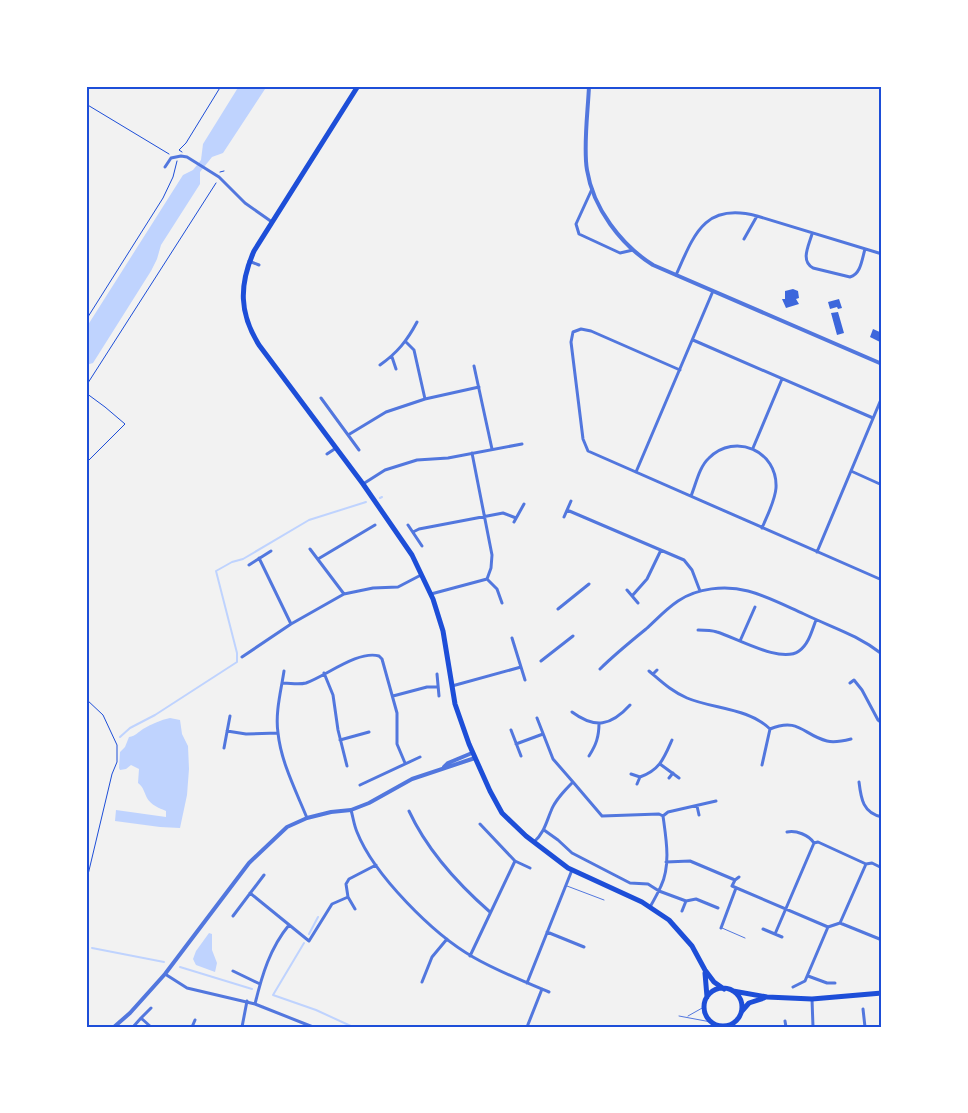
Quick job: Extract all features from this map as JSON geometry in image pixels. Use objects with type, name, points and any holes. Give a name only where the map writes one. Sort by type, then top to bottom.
[{"type":"main road","points":[[358,86],[254,251],[249,261],[243,284],[244,308],[252,332],[259,345],[363,484],[406,545],[422,575],[442,631],[455,704],[474,756],[502,812],[534,843],[572,870],[631,896],[669,920],[692,946],[714,982],[724,989],[767,997],[812,999],[882,993]]},
{"type":"main road","points":[[705,970],[707,997],[704,1007],[706,1016],[718,1026],[727,1026],[738,1019]]},
{"type":"main road","points":[[707,997],[715,990],[724,989]]},
{"type":"main road","points":[[733,992],[739,999],[741,1012]]},
{"type":"main road","points":[[735,1027],[741,1012],[749,1003],[767,997]]},
{"type":"street","points":[[589,86],[586,170],[592,190],[604,215],[621,239],[652,265],[882,364]]},
{"type":"street","points":[[165,167],[168,161],[174,157],[181,156],[191,160],[219,177],[244,203],[272,222]]},
{"type":"street","points":[[592,190],[576,224],[579,234],[620,253],[633,250]]},
{"type":"street","points":[[676,275],[692,238],[709,220],[724,214],[744,213],[756,216],[882,254]]},
{"type":"street","points":[[744,239],[756,216]]},
{"type":"street","points":[[812,234],[806,255],[806,261],[809,266],[848,278],[855,276],[858,271],[865,249]]},
{"type":"street","points":[[249,261],[260,265]]},
{"type":"street","points":[[636,472],[713,291]]},
{"type":"street","points":[[380,365],[392,357],[406,342],[417,322]]},
{"type":"street","points":[[680,370],[591,331],[581,329],[573,332],[571,342],[586,448],[591,453],[882,580]]},
{"type":"street","points":[[693,340],[873,418]]},
{"type":"street","points":[[406,342],[414,350],[425,399]]},
{"type":"street","points":[[392,357],[396,370]]},
{"type":"street","points":[[474,366],[492,450]]},
{"type":"street","points":[[754,448],[782,379]]},
{"type":"street","points":[[348,435],[386,412],[425,399],[479,387]]},
{"type":"street","points":[[816,552],[882,397]]},
{"type":"street","points":[[321,398],[359,450]]},
{"type":"street","points":[[363,484],[385,470],[417,460],[522,444]]},
{"type":"street","points":[[691,496],[700,471],[708,458],[720,450],[733,446],[754,448],[765,456],[771,465],[776,482],[773,499],[762,528]]},
{"type":"street","points":[[326,454],[336,448]]},
{"type":"street","points":[[472,453],[492,555],[491,568],[487,580]]},
{"type":"street","points":[[850,471],[882,485]]},
{"type":"street","points":[[564,518],[571,502]]},
{"type":"street","points":[[413,532],[419,529],[504,513],[515,520],[524,504]]},
{"type":"street","points":[[567,510],[684,560],[692,570],[700,591]]},
{"type":"street","points":[[318,559],[375,525]]},
{"type":"street","points":[[408,525],[422,546]]},
{"type":"street","points":[[310,549],[344,594]]},
{"type":"street","points":[[632,596],[647,579],[661,550]]},
{"type":"street","points":[[249,565],[271,551]]},
{"type":"street","points":[[259,558],[291,624]]},
{"type":"street","points":[[242,657],[291,624],[344,594],[373,588],[398,587],[422,575]]},
{"type":"street","points":[[430,594],[487,580]]},
{"type":"street","points":[[487,580],[497,589],[502,603]]},
{"type":"street","points":[[558,609],[579,590],[589,584]]},
{"type":"street","points":[[600,669],[677,602],[700,591],[730,588],[748,591],[767,598],[848,632],[867,642],[882,654]]},
{"type":"street","points":[[627,590],[638,603]]},
{"type":"street","points":[[740,640],[755,607]]},
{"type":"street","points":[[698,630],[715,631],[764,651],[792,654],[799,651],[806,644],[816,620]]},
{"type":"street","points":[[540,661],[573,636]]},
{"type":"street","points":[[512,638],[525,680]]},
{"type":"street","points":[[283,683],[298,684],[307,682],[324,673],[368,656],[379,656],[382,659],[393,696],[397,713],[397,744],[405,764]]},
{"type":"street","points":[[452,686],[521,667]]},
{"type":"street","points":[[653,674],[657,670]]},
{"type":"street","points":[[284,671],[277,719],[278,733],[285,762],[307,818]]},
{"type":"street","points":[[649,671],[663,685],[686,697],[762,721],[770,729]]},
{"type":"street","points":[[324,673],[333,695],[340,740],[347,766]]},
{"type":"street","points":[[437,674],[439,696]]},
{"type":"street","points":[[850,683],[854,680],[862,690],[878,720],[882,723]]},
{"type":"street","points":[[393,696],[427,687],[438,687]]},
{"type":"street","points":[[572,712],[590,722],[606,723],[616,719],[630,705]]},
{"type":"street","points":[[224,748],[230,716]]},
{"type":"street","points":[[537,718],[553,759],[602,816],[615,817],[635,814],[659,814],[663,816]]},
{"type":"street","points":[[589,756],[597,744],[599,723]]},
{"type":"street","points":[[770,729],[781,724],[799,727],[829,741],[838,742],[851,739]]},
{"type":"street","points":[[762,765],[770,729]]},
{"type":"street","points":[[511,730],[521,756]]},
{"type":"street","points":[[227,732],[246,734],[278,733]]},
{"type":"street","points":[[340,740],[369,732]]},
{"type":"street","points":[[516,744],[543,734]]},
{"type":"street","points":[[631,774],[640,777],[651,773],[660,764],[672,740]]},
{"type":"street","points":[[114,1027],[130,1013],[165,974],[249,863],[287,827],[307,818],[331,812],[351,810],[369,803],[412,779],[474,756]]},
{"type":"street","points":[[360,785],[420,757]]},
{"type":"street","points":[[660,764],[679,778]]},
{"type":"street","points":[[669,778],[673,773]]},
{"type":"street","points":[[637,784],[640,777]]},
{"type":"street","points":[[534,843],[544,830],[551,810],[557,800],[573,782]]},
{"type":"street","points":[[859,782],[862,802],[867,810],[882,817]]},
{"type":"street","points":[[663,816],[668,812],[716,802]]},
{"type":"street","points":[[697,806],[699,815]]},
{"type":"street","points":[[351,810],[357,832],[376,865],[412,908],[447,939],[470,956],[549,992]]},
{"type":"street","points":[[409,811],[426,843],[471,895],[490,912]]},
{"type":"street","points":[[650,907],[664,878],[666,862],[663,816]]},
{"type":"street","points":[[480,824],[515,861],[530,868]]},
{"type":"street","points":[[544,830],[572,853],[630,883],[648,884],[686,901],[696,899],[718,908]]},
{"type":"street","points":[[787,832],[795,831],[810,837],[814,843]]},
{"type":"street","points":[[814,843],[818,842],[866,864],[872,863],[882,868]]},
{"type":"street","points":[[774,934],[814,843]]},
{"type":"street","points":[[470,956],[515,861]]},
{"type":"street","points":[[666,862],[690,861],[735,880]]},
{"type":"street","points":[[840,923],[866,864]]},
{"type":"street","points":[[355,909],[348,897],[346,888],[349,879],[376,865]]},
{"type":"street","points":[[527,983],[572,870]]},
{"type":"street","points":[[234,916],[264,875]]},
{"type":"street","points":[[739,877],[732,886],[828,927],[840,923],[882,940]]},
{"type":"street","points":[[721,928],[736,888]]},
{"type":"street","points":[[250,893],[309,941],[332,904],[348,897]]},
{"type":"street","points":[[682,911],[686,901]]},
{"type":"street","points":[[255,1004],[273,947],[289,925]]},
{"type":"street","points":[[793,987],[804,983],[828,927]]},
{"type":"street","points":[[762,929],[782,937]]},
{"type":"street","points":[[547,932],[584,947]]},
{"type":"street","points":[[422,982],[432,957],[447,939]]},
{"type":"street","points":[[233,971],[260,984]]},
{"type":"street","points":[[165,974],[188,988],[247,1001],[313,1027]]},
{"type":"street","points":[[808,976],[827,983],[835,983]]},
{"type":"street","points":[[527,1027],[542,989]]},
{"type":"street","points":[[812,999],[813,1027]]},
{"type":"street","points":[[242,1027],[247,1001]]},
{"type":"street","points":[[133,1027],[151,1008]]},
{"type":"street","points":[[863,1009],[865,1027]]},
{"type":"street","points":[[141,1018],[151,1027]]},
{"type":"street","points":[[192,1027],[195,1020]]},
{"type":"street","points":[[785,1020],[786,1027]]},
{"type":"lane","points":[[566,886],[604,900]]},
{"type":"lane","points":[[721,928],[745,938]]},
{"type":"lane","points":[[687,1017],[704,1007]]},
{"type":"lane","points":[[679,1016],[711,1022]]},
{"type":"path","points":[[179,150],[186,143],[221,86]]},
{"type":"path","points":[[86,104],[174,157],[177,162],[163,198],[86,320]]},
{"type":"path","points":[[86,386],[219,177]]},
{"type":"path","points":[[86,393],[106,406],[125,424],[86,464]]},
{"type":"path","points":[[86,699],[102,715],[117,745],[117,762],[112,774],[86,883]]},
{"type":"water","points":[[239,86],[267,86],[223,153],[212,157],[200,172],[200,184],[161,245],[151,271],[93,363],[86,365],[86,328],[183,175],[193,170],[201,160],[203,144]]},
{"type":"water","points":[[170,718],[180,720],[182,734],[188,746],[187,795],[180,828],[115,821],[116,810],[166,817],[166,811],[151,803],[138,783],[139,769],[131,765],[126,769],[120,770],[119,768],[120,752],[125,747],[129,737],[153,724]]},
{"type":"water","points":[[209,933],[212,934],[212,950],[217,963],[215,972],[196,965],[193,959],[196,951]]},
{"type":"building","points":[[793,289],[798,291],[799,298],[796,299],[799,304],[786,308],[782,299],[785,299],[785,291]]},
{"type":"building","points":[[839,299],[842,308],[830,309],[828,302]]},
{"type":"building","points":[[838,312],[844,333],[837,335],[831,313]]},
{"type":"building","points":[[873,329],[882,333],[882,343],[870,337]]},
{"type":"waterway","points":[[120,737],[130,728],[155,715],[237,662],[237,653],[216,571],[232,562],[243,559],[309,520],[366,502]]},
{"type":"waterway","points":[[309,934],[318,917]]},
{"type":"waterway","points":[[304,943],[273,995],[316,1010],[353,1027]]},
{"type":"waterway","points":[[92,948],[164,962]]},
{"type":"waterway","points":[[180,967],[252,989]]}]
